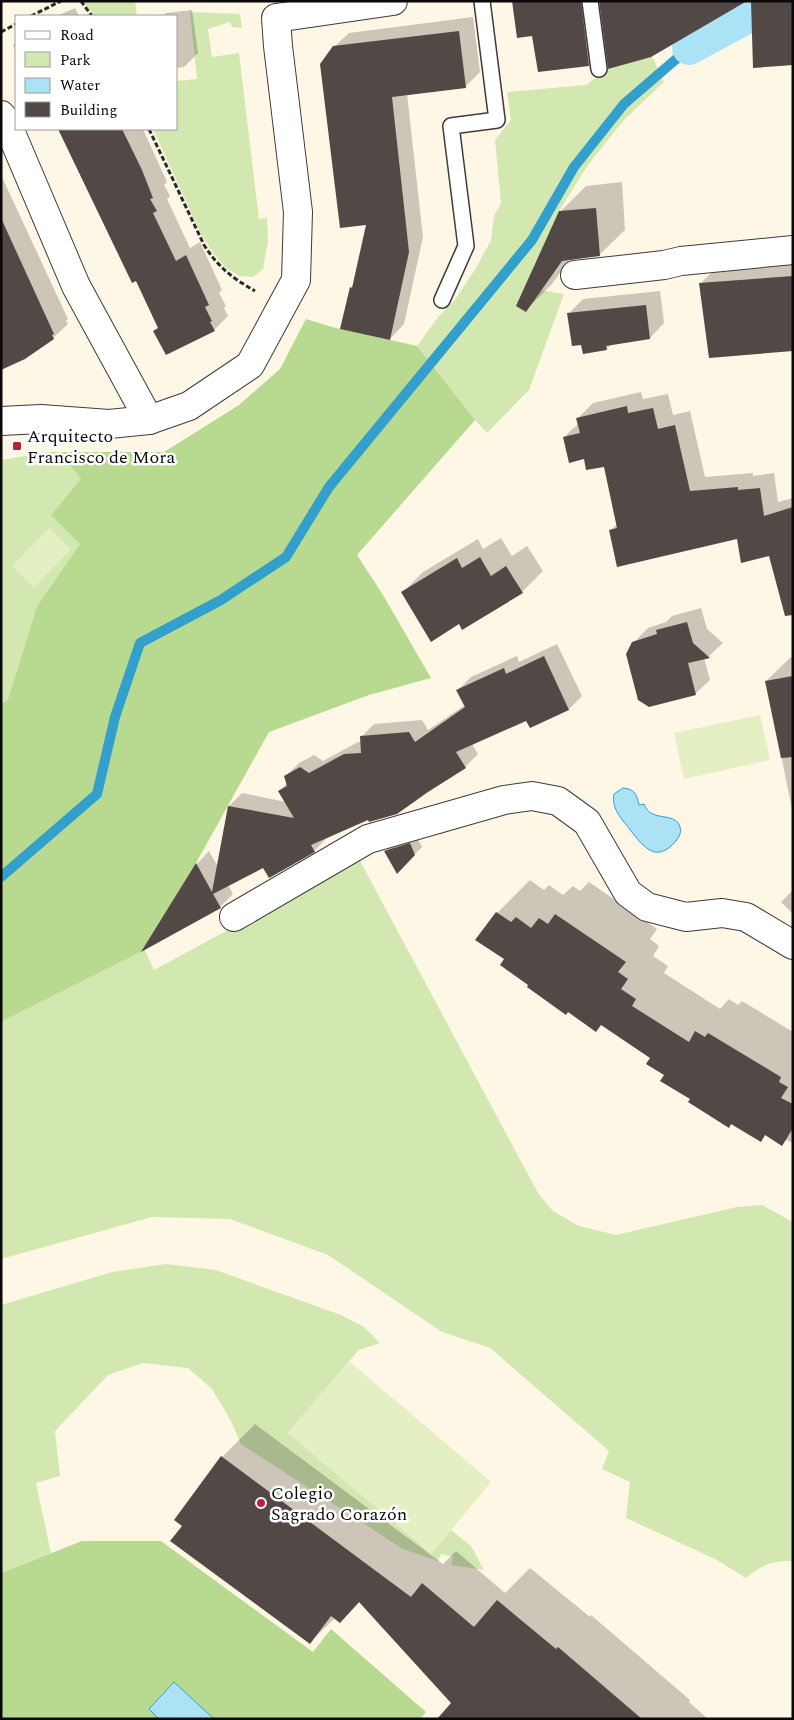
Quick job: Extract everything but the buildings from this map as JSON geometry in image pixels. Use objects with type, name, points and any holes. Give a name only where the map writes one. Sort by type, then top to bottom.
[{"type":"street","points":[[1,421],[41,418],[109,424],[149,420],[189,406],[250,365],[296,280],[298,212],[276,18],[393,1]]},
{"type":"street","points":[[1,115],[6,121],[76,286],[149,420]]},
{"type":"street","points":[[575,275],[664,265],[681,261],[793,250]]},
{"type":"street","points":[[234,917],[368,839],[504,800],[532,796],[558,801],[588,822],[628,892],[647,907],[686,917],[722,913],[746,917],[793,945]]},
{"type":"lane","points":[[442,300],[466,246],[451,126],[498,120],[482,1]]},
{"type":"lane","points":[[590,1],[599,69]]},
{"type":"path","points":[[33,15],[60,1]]},
{"type":"path","points":[[81,1],[91,15]]},
{"type":"path","points":[[1,32],[15,25]]},
{"type":"path","points":[[149,130],[204,245],[215,262],[249,287]]},
{"type":"green space","points":[[83,1],[135,1],[137,15],[94,15]]},
{"type":"green space","points":[[190,12],[240,14],[242,28],[232,27],[230,22],[208,29],[212,57],[239,53],[259,219],[267,218],[268,241],[263,269],[253,277],[239,276],[226,268],[213,253],[201,234],[153,130],[178,130],[178,81],[197,79]]},
{"type":"green space","points":[[652,56],[664,82],[623,121],[588,165],[559,211],[528,280],[541,290],[564,294],[529,390],[487,433],[417,346],[438,317],[454,301],[476,268],[491,240],[494,216],[501,203],[495,140],[511,120],[507,92],[586,85],[607,69]]},
{"type":"green space","points":[[306,319],[332,327],[417,346],[475,420],[357,555],[383,595],[431,678],[369,695],[269,732],[196,863],[144,948],[145,950],[1,1022],[1,704],[8,699],[37,606],[80,544],[51,515],[81,479],[65,459],[48,452],[164,452],[239,405],[280,369]]},
{"type":"green space","points":[[48,452],[65,459],[81,479],[80,544],[37,606],[8,699],[1,704],[1,460]]},
{"type":"green space","points":[[49,528],[71,549],[34,588],[12,566]]},
{"type":"green space","points":[[760,715],[770,760],[684,779],[674,733]]},
{"type":"green space","points":[[359,859],[538,1193],[553,1211],[579,1226],[616,1235],[737,1207],[762,1205],[793,1222],[793,1561],[768,1564],[757,1569],[746,1578],[715,1559],[626,1518],[630,1482],[602,1469],[609,1451],[490,1348],[442,1332],[328,1255],[230,1219],[152,1217],[1,1259],[1,1022],[145,950],[154,970]]},
{"type":"green space","points":[[166,1264],[216,1270],[341,1315],[364,1327],[380,1343],[359,1350],[288,1433],[431,1553],[451,1530],[471,1546],[484,1570],[451,1565],[453,1557],[441,1554],[438,1561],[403,1549],[241,1444],[230,1419],[212,1389],[188,1368],[143,1363],[108,1375],[55,1431],[60,1476],[36,1483],[51,1553],[1,1573],[1,1305],[112,1272]]},
{"type":"green space","points":[[349,1361],[491,1482],[431,1554],[288,1433]]},
{"type":"green space","points":[[82,1541],[161,1541],[313,1652],[331,1629],[426,1712],[420,1719],[214,1719],[174,1682],[149,1709],[159,1719],[1,1719],[1,1573]]},
{"type":"water","points":[[623,788],[633,791],[639,805],[644,804],[647,810],[678,822],[681,829],[680,834],[669,848],[656,852],[651,851],[641,843],[624,822],[614,804],[614,794]]},
{"type":"water","points":[[174,1682],[214,1719],[159,1719],[149,1709]]},
{"type":"waterway","points":[[689,48],[765,7],[784,1]]},
{"type":"waterway","points":[[1,877],[97,794],[115,717],[140,643],[221,600],[286,557],[329,487],[532,240],[574,167],[624,104],[689,48]]},
{"type":"place","name":"Arquitecto Francisco de Mora","points":[[17,446]]},
{"type":"place","name":"Colegio Sagrado Corazón","points":[[261,1503]]}]
